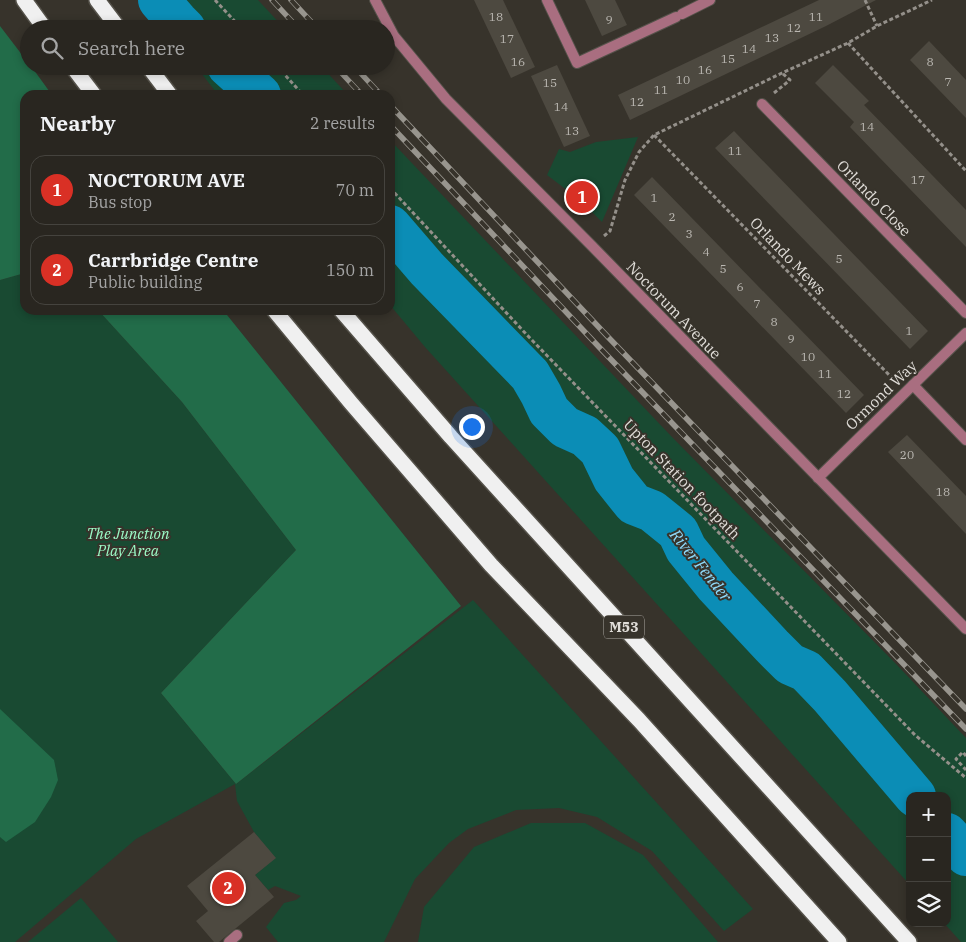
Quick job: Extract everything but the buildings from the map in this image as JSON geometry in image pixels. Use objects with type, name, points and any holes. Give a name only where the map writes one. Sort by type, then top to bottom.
[{"type":"highway","points":[[24,0],[38,20]]},
{"type":"highway","points":[[97,0],[112,20]]},
{"type":"highway","points":[[79,75],[90,90]]},
{"type":"highway","points":[[155,75],[166,90]]},
{"type":"highway","points":[[278,315],[351,403],[491,564],[639,720],[839,942]]},
{"type":"highway","name":"M53","points":[[345,315],[465,452],[909,942]]},
{"type":"street","name":"Noctorum Avenue","points":[[376,0],[386,20]]},
{"type":"street","points":[[547,0],[578,63],[710,0]]},
{"type":"street","name":"Noctorum Avenue","points":[[395,37],[446,99],[966,629]]},
{"type":"street","name":"Orlando Close","points":[[762,104],[966,313]]},
{"type":"street","name":"Ormond Way","points":[[818,478],[966,333]]},
{"type":"street","points":[[909,389],[966,440]]},
{"type":"path","points":[[215,0],[234,20]]},
{"type":"path","points":[[865,0],[877,26]]},
{"type":"path","points":[[591,245],[610,231],[625,180],[639,152],[654,135],[848,43],[877,26],[932,0]]},
{"type":"path","points":[[848,43],[966,171]]},
{"type":"path","points":[[762,104],[790,80],[782,73]]},
{"type":"path","points":[[285,75],[299,90]]},
{"type":"path","name":"Orlando Mews","points":[[654,135],[909,389]]},
{"type":"path","name":"Upton Station footpath","points":[[395,193],[527,335],[915,735],[966,778]]},
{"type":"path","points":[[966,756],[963,752],[956,759],[966,770]]},
{"type":"green space","points":[[145,0],[258,0],[277,20],[160,20]]},
{"type":"green space","points":[[0,26],[20,52],[20,75],[38,75],[48,90],[20,90],[20,274],[0,280]]},
{"type":"green space","points":[[203,75],[329,75],[343,90],[214,90]]},
{"type":"green space","points":[[638,137],[602,222],[580,200],[547,175],[559,149],[570,152],[596,142]]},
{"type":"green space","points":[[395,145],[671,436],[897,665],[966,738],[966,942],[961,942],[948,927],[951,927],[951,792],[906,792],[906,881],[425,347],[395,311]]},
{"type":"green space","name":"The Junction Play Area","points":[[20,274],[20,315],[103,315],[182,402],[296,550],[161,693],[236,784],[473,600],[753,909],[724,931],[652,851],[597,817],[559,808],[516,810],[468,829],[449,843],[415,879],[384,942],[278,942],[266,927],[284,903],[296,900],[301,896],[275,886],[268,890],[255,875],[275,858],[254,832],[237,801],[235,784],[136,839],[15,942],[0,942],[0,280]]},
{"type":"green space","points":[[103,315],[227,315],[461,606],[236,784],[161,693],[296,550],[182,402]]},
{"type":"green space","points":[[0,709],[54,760],[58,780],[51,797],[35,822],[6,842],[0,837]]},
{"type":"green space","points":[[531,823],[585,823],[643,855],[718,942],[418,942],[424,907],[474,847]]},
{"type":"green space","points":[[81,898],[118,942],[28,942]]},
{"type":"waterway","name":"River Fender","points":[[159,0],[176,20]]},
{"type":"waterway","name":"River Fender","points":[[238,75],[254,90]]},
{"type":"waterway","name":"River Fender","points":[[395,232],[427,269],[530,375],[549,411],[565,427],[585,436],[600,450],[614,479],[634,504],[652,511],[678,532],[686,549],[716,586],[790,664],[806,671],[830,696],[912,792]]},
{"type":"waterway","name":"River Fender","points":[[950,837],[966,855]]},
{"type":"railway","points":[[272,0],[291,20]]},
{"type":"railway","points":[[291,0],[310,20]]},
{"type":"railway","points":[[343,75],[357,90]]},
{"type":"railway","points":[[362,75],[376,90]]},
{"type":"railway","points":[[395,110],[609,338],[966,709]]},
{"type":"railway","points":[[395,130],[599,347],[966,729]]},
{"type":"place","name":"NOCTORUM AVE","points":[[582,197]]},
{"type":"place","name":"Carrbridge Centre","points":[[228,888]]}]
